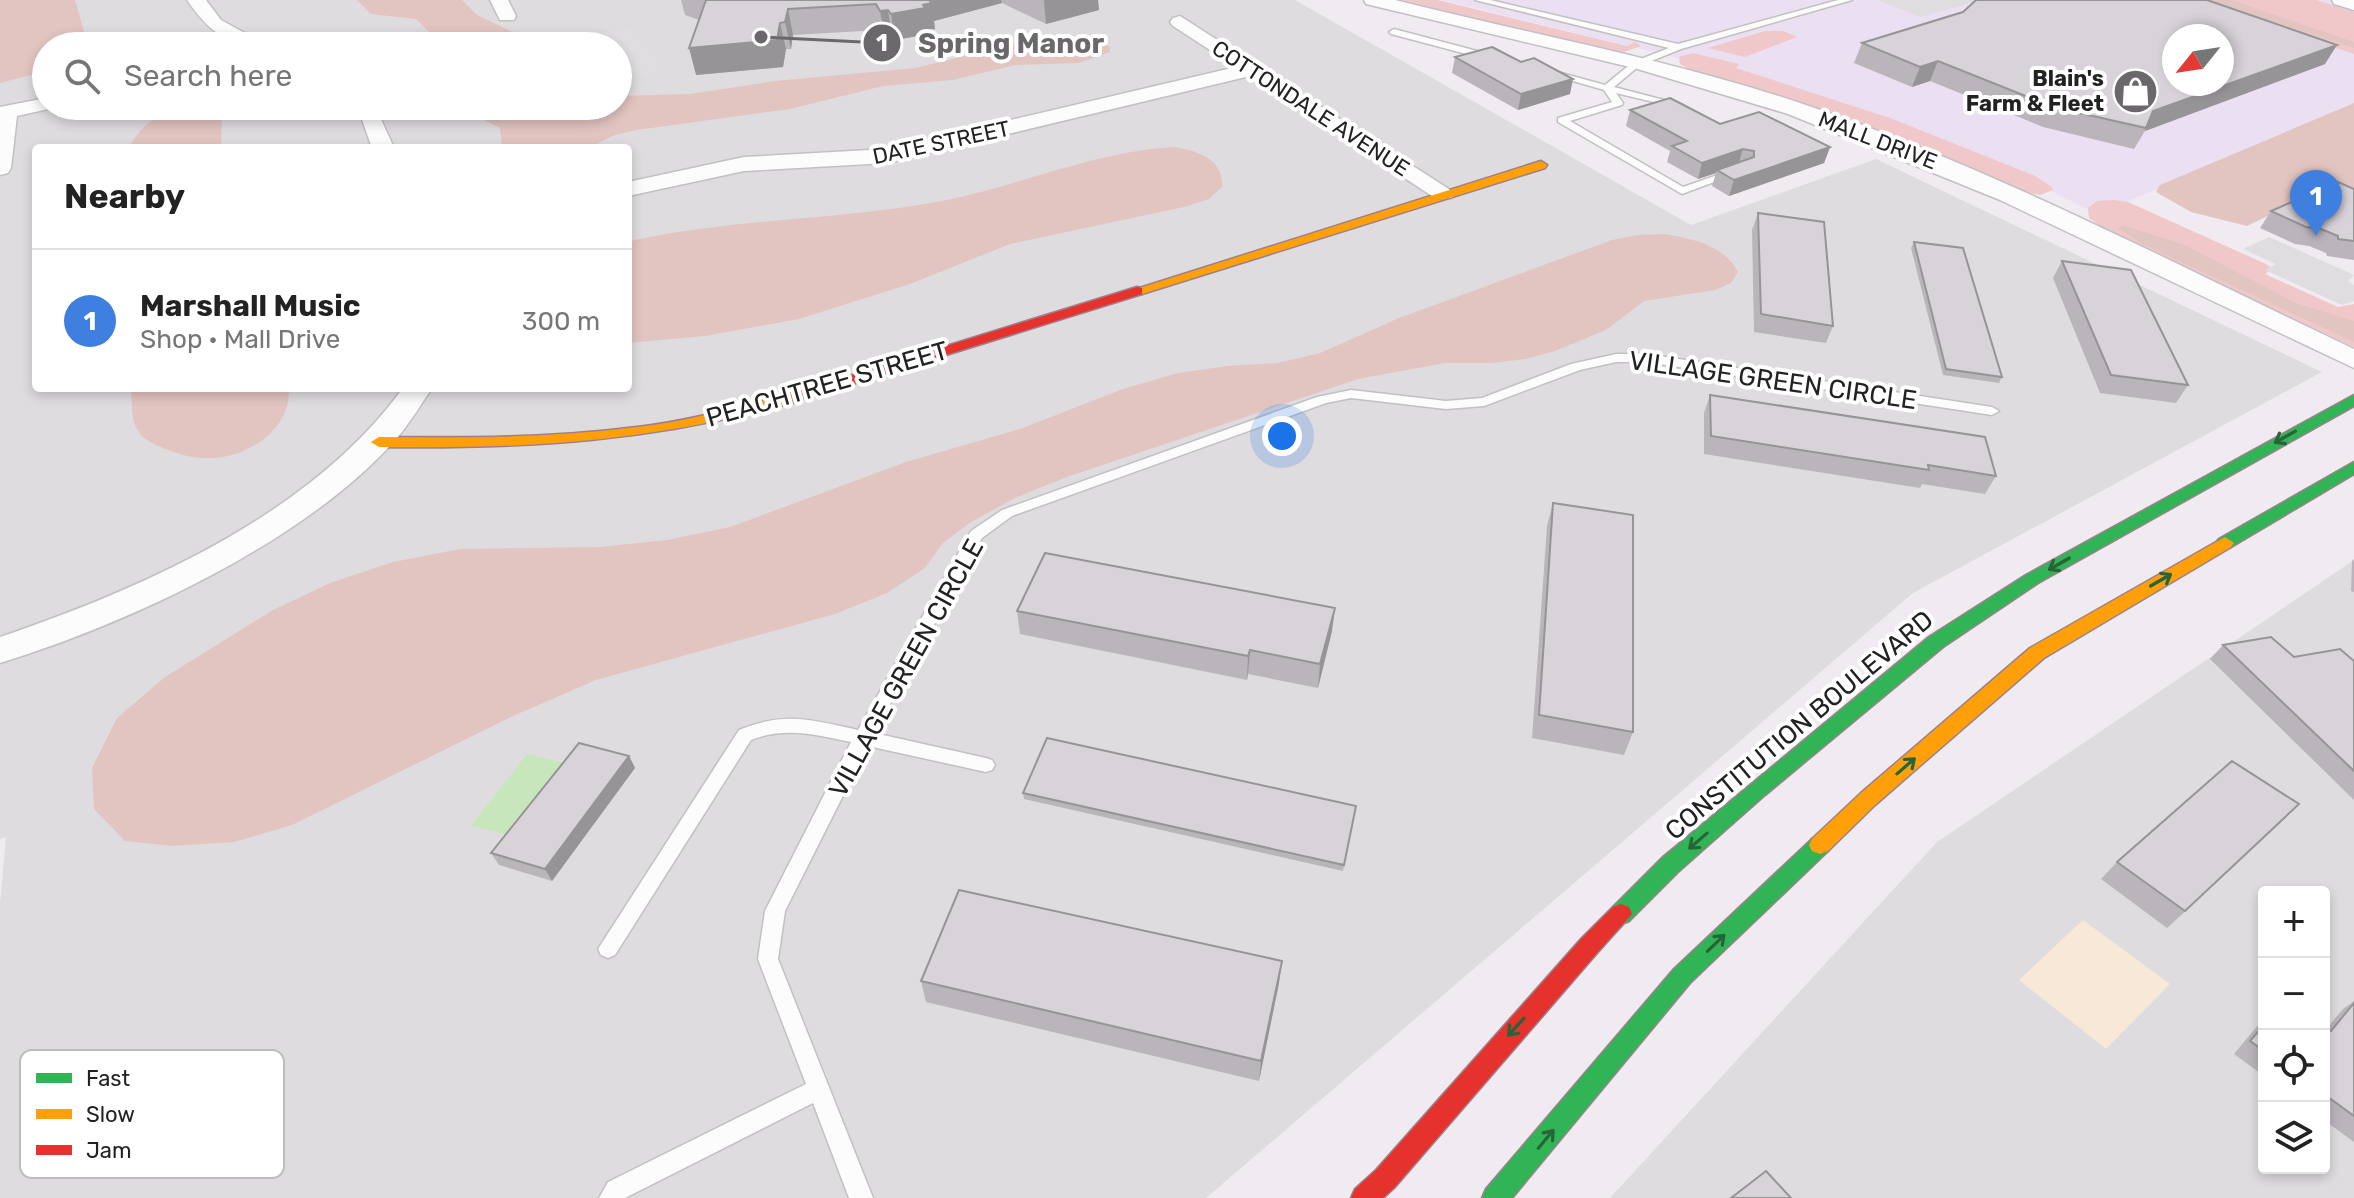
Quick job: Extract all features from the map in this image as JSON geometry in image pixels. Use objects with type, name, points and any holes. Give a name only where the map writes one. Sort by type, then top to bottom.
[{"type":"street","points":[[196,0],[214,24],[228,32]]},
{"type":"street","name":"MALL DRIVE","points":[[1373,0],[1702,79],[1904,148],[2354,360]]},
{"type":"street","points":[[2341,0],[2354,4]]},
{"type":"street","name":"COTTONDALE AVENUE","points":[[1180,22],[1443,193]]},
{"type":"street","name":"DATE STREET","points":[[632,188],[744,164],[887,156],[1250,70]]},
{"type":"street","points":[[0,168],[4,112],[32,107]]},
{"type":"street","points":[[373,120],[382,144]]},
{"type":"street","name":"PEACHTREE STREET","points":[[379,442],[576,440],[633,434],[749,412],[1443,193],[1541,165]]},
{"type":"street","points":[[0,650],[104,610],[233,547],[339,479],[379,442],[415,392]]},
{"type":"street","name":"CONSTITUTION BOULEVARD","points":[[1364,1198],[1385,1179],[1589,946],[1670,865],[1936,642],[2045,572],[2354,400]]},
{"type":"street","points":[[1495,1198],[1682,976],[1868,799],[2037,653],[2354,467]]},
{"type":"lane","points":[[1479,0],[1678,47]]},
{"type":"lane","points":[[1607,88],[1636,64],[1678,47],[1848,0]]},
{"type":"lane","points":[[1394,32],[1501,60]]},
{"type":"lane","points":[[1546,72],[1694,111]]},
{"type":"lane","points":[[1607,88],[1618,103],[1562,120],[1682,191],[1743,170]]},
{"type":"lane","name":"VILLAGE GREEN CIRCLE","points":[[861,1198],[768,959],[775,911],[864,736],[976,535],[1007,513],[1322,400],[1351,394],[1446,405],[1484,402],[1576,367],[1616,358],[1646,358],[1992,411]]},
{"type":"lane","points":[[608,949],[745,735],[762,728],[800,724],[986,765]]},
{"type":"lane","points":[[611,1198],[616,1190],[819,1089]]},
{"type":"shaded area","points":[[0,0],[1295,0],[1691,225],[1876,159],[2322,372],[1913,593],[1206,1198],[0,1198],[0,904],[6,837],[0,839]]},
{"type":"shaded area","points":[[0,0],[75,0],[84,32],[32,32],[32,75],[0,83]]},
{"type":"shaded area","points":[[357,0],[462,0],[477,15],[513,32],[429,32],[416,19],[371,14]]},
{"type":"shaded area","points":[[1400,0],[1438,0],[1627,46],[1635,42],[1641,46],[1624,52],[1601,50]]},
{"type":"shaded area","points":[[1442,0],[2354,0],[2354,107],[2097,214],[2007,169],[1739,73]]},
{"type":"shaded area","points":[[1877,0],[1980,0],[1920,17]]},
{"type":"shaded area","points":[[2194,0],[2316,0],[2354,12],[2354,54]]},
{"type":"shaded area","points":[[2205,0],[2231,0],[2354,42],[2354,48]]},
{"type":"shaded area","points":[[634,27],[666,71],[632,79],[632,32],[610,32]]},
{"type":"shaded area","points":[[1765,31],[1783,31],[1797,37],[1745,57],[1708,48]]},
{"type":"shaded area","points":[[1066,35],[1088,36],[1110,47],[1110,52],[1079,63],[1015,65],[953,80],[883,86],[790,109],[637,130],[615,135],[596,144],[502,144],[500,128],[483,120],[632,120],[632,96],[690,94],[775,81],[915,68],[1018,43]]},
{"type":"shaded area","points":[[1693,53],[1739,64],[1736,68],[1890,118],[2035,176],[2053,190],[2040,195],[2022,191],[1868,127],[1694,72],[1680,64],[1679,57]]},
{"type":"shaded area","points":[[2354,103],[2354,194],[2276,212],[2247,226],[2191,212],[2156,192],[2160,185]]},
{"type":"shaded area","points":[[152,120],[222,120],[221,144],[131,144]]},
{"type":"shaded area","points":[[1175,147],[1201,154],[1219,170],[1222,187],[1209,199],[1184,207],[1010,244],[910,284],[799,319],[705,336],[632,343],[632,241],[709,228],[931,203],[1113,155]]},
{"type":"shaded area","points":[[2097,201],[2128,202],[2266,264],[2273,269],[2265,274],[2338,307],[2354,304],[2354,347],[2110,233],[2089,218],[2088,208]]},
{"type":"shaded area","points":[[2122,225],[2185,245],[2296,303],[2354,321],[2354,342],[2142,244],[2119,229]]},
{"type":"shaded area","points":[[1665,234],[1716,249],[1738,272],[1731,283],[1715,290],[1644,301],[1606,330],[1555,351],[1526,359],[1445,363],[1358,379],[1067,477],[1015,498],[971,522],[943,543],[925,568],[887,593],[835,614],[596,680],[513,716],[292,825],[234,842],[172,846],[125,841],[94,809],[92,768],[117,718],[165,677],[273,610],[330,583],[393,562],[460,549],[600,547],[667,540],[730,527],[906,462],[1020,429],[1123,389],[1178,373],[1277,363],[1320,353],[1399,318],[1612,240]]},
{"type":"shaded area","points":[[2269,237],[2354,275],[2348,281],[2354,285],[2354,301],[2342,305],[2265,270],[2276,264],[2243,249]]},
{"type":"shaded area","points":[[131,392],[289,392],[288,403],[274,430],[249,448],[220,457],[188,456],[154,444],[137,430]]},
{"type":"shaded area","points":[[2354,560],[2354,1198],[1610,1198],[1937,842]]},
{"type":"shaded area","points":[[527,754],[570,764],[516,837],[471,826]]},
{"type":"shaded area","points":[[2083,920],[2170,984],[2106,1049],[2019,980]]},
{"type":"building","points":[[706,0],[929,0],[932,3],[923,5],[925,8],[891,14],[888,10],[880,11],[876,4],[788,9],[785,22],[780,23],[777,40],[689,48]]},
{"type":"building","points":[[1976,0],[2207,0],[2337,45],[2234,82],[2234,24],[2162,24],[2162,96],[2195,96],[2153,111],[2146,128],[2053,107],[1938,61],[1920,67],[1862,43],[1963,12]]},
{"type":"building","points":[[1492,47],[1521,62],[1534,58],[1573,79],[1521,94],[1455,57]]},
{"type":"building","points":[[1670,98],[1720,124],[1759,112],[1830,147],[1734,180],[1717,170],[1754,157],[1754,151],[1743,149],[1702,163],[1672,146],[1687,141],[1630,110]]},
{"type":"building","points":[[2338,182],[2354,189],[2354,241],[2338,239],[2338,236],[2306,227],[2271,211]]},
{"type":"building","points":[[1758,213],[1824,222],[1833,326],[1761,314]]},
{"type":"building","points":[[1914,242],[1963,248],[2002,377],[1946,369]]},
{"type":"building","points":[[2062,261],[2131,270],[2188,385],[2111,375]]},
{"type":"building","points":[[1710,395],[1985,437],[1996,476],[1928,465],[1929,470],[1711,436]]},
{"type":"building","points":[[1553,503],[1633,515],[1633,732],[1539,715]]},
{"type":"building","points":[[1045,553],[1335,608],[1320,664],[1250,650],[1248,656],[1017,611]]},
{"type":"building","points":[[2271,637],[2294,657],[2340,649],[2354,661],[2354,771],[2223,645]]},
{"type":"building","points":[[1047,738],[1356,806],[1344,865],[1023,793]]},
{"type":"building","points":[[579,743],[629,756],[545,869],[491,853]]},
{"type":"building","points":[[2232,761],[2299,804],[2185,911],[2117,862]]},
{"type":"building","points":[[959,890],[1282,961],[1261,1061],[921,981]]},
{"type":"building","points":[[2354,1003],[2354,1116],[2330,1098],[2331,1031]]},
{"type":"building","points":[[2258,1032],[2258,1047],[2250,1041]]},
{"type":"building","points":[[1766,1171],[1791,1198],[1731,1198]]},
{"type":"traffic: fast","points":[[1621,914],[1670,865],[1758,789],[1936,642],[2032,579],[2354,400]]},
{"type":"traffic: fast","points":[[2225,543],[2354,467]]},
{"type":"traffic: fast","points":[[1495,1198],[1682,976],[1820,845]]},
{"type":"traffic: slow","points":[[1137,291],[1541,165]]},
{"type":"traffic: slow","points":[[379,442],[485,443],[588,438],[690,424],[793,398]]},
{"type":"traffic: slow","points":[[1820,845],[1868,799],[2037,653],[2225,543]]},
{"type":"traffic: jam","points":[[793,398],[1137,291]]},
{"type":"traffic: jam","points":[[1364,1198],[1385,1179],[1589,946],[1621,914]]},
{"type":"place","name":"Spring Manor","points":[[761,37]]},
{"type":"place","name":"Blain's Farm & Fleet","points":[[2135,91]]},
{"type":"place","name":"Marshall Music","points":[[2316,236]]}]
